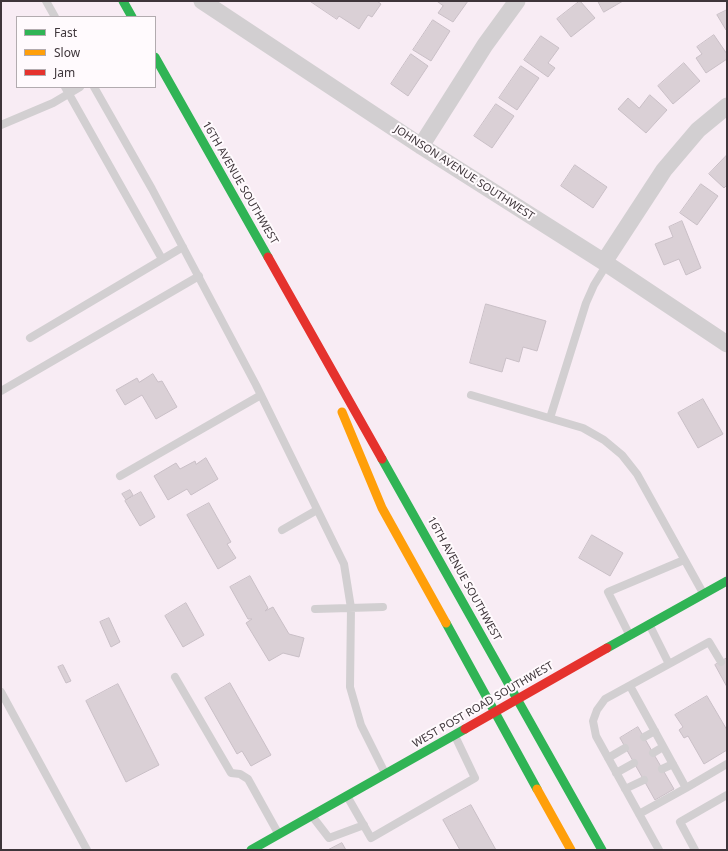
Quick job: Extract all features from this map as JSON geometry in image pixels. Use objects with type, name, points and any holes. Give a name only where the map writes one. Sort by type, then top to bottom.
[{"type":"main road","points":[[123,1],[131,16]]},
{"type":"main road","name":"16TH AVENUE SOUTHWEST","points":[[156,59],[602,850]]},
{"type":"main road","name":"16TH AVENUE SOUTHWEST","points":[[304,321],[382,508],[571,850]]},
{"type":"main road","name":"WEST POST ROAD SOUTHWEST","points":[[251,850],[629,635],[727,581]]},
{"type":"street","points":[[421,146],[485,45],[517,1]]},
{"type":"street","name":"JOHNSON AVENUE SOUTHWEST","points":[[207,3],[421,146],[605,263],[727,344]]},
{"type":"street","points":[[605,263],[664,170],[698,130],[727,106]]},
{"type":"lane","points":[[46,1],[54,16]]},
{"type":"lane","points":[[95,88],[152,189],[261,394],[344,564],[351,608],[350,687],[361,725],[386,774]]},
{"type":"lane","points":[[1,125],[53,103],[67,90],[162,259]]},
{"type":"lane","points":[[30,338],[183,247]]},
{"type":"lane","points":[[550,418],[586,303],[605,263]]},
{"type":"lane","points":[[1,391],[199,276]]},
{"type":"lane","points":[[120,476],[261,394]]},
{"type":"lane","points":[[471,396],[583,428],[604,440],[622,455],[637,474],[703,594]]},
{"type":"lane","points":[[282,530],[317,510]]},
{"type":"lane","points":[[629,635],[608,592],[684,560]]},
{"type":"lane","points":[[315,609],[383,607]]},
{"type":"lane","points":[[649,624],[669,664]]},
{"type":"lane","points":[[659,850],[596,736],[594,721],[597,710],[605,699],[709,642],[721,662]]},
{"type":"lane","points":[[175,677],[231,773],[240,774],[248,779],[279,834]]},
{"type":"lane","points":[[630,686],[686,788]]},
{"type":"lane","points":[[1,692],[87,850]]},
{"type":"lane","points":[[644,737],[655,731]]},
{"type":"lane","points":[[347,796],[371,838],[476,778],[454,735]]},
{"type":"lane","points":[[653,753],[663,747]]},
{"type":"lane","points":[[608,758],[625,748]]},
{"type":"lane","points":[[616,773],[634,763]]},
{"type":"lane","points":[[662,769],[672,764]]},
{"type":"lane","points":[[639,814],[727,764]]},
{"type":"lane","points":[[625,789],[644,780]]},
{"type":"lane","points":[[695,850],[680,822],[727,795]]},
{"type":"lane","points":[[312,816],[329,838],[364,825]]},
{"type":"building","points":[[310,1],[377,1],[381,4],[372,17],[368,15],[359,29],[339,16],[337,19]]},
{"type":"building","points":[[437,1],[468,1],[453,22],[438,13],[443,6]]},
{"type":"building","points":[[580,1],[595,18],[571,37],[557,19]]},
{"type":"building","points":[[598,1],[623,1],[604,12]]},
{"type":"building","points":[[727,10],[727,29],[726,30],[717,15]]},
{"type":"building","points":[[433,20],[450,31],[431,61],[413,50]]},
{"type":"building","points":[[714,35],[727,54],[727,59],[706,73],[696,58],[702,54],[697,47]]},
{"type":"building","points":[[541,36],[559,48],[548,63],[555,68],[548,77],[524,60]]},
{"type":"building","points":[[411,54],[428,66],[408,96],[391,84]]},
{"type":"building","points":[[684,63],[700,81],[673,104],[658,86]]},
{"type":"building","points":[[521,66],[539,78],[517,110],[499,98]]},
{"type":"building","points":[[650,95],[667,110],[646,133],[618,109],[628,98],[639,108]]},
{"type":"building","points":[[496,104],[514,116],[492,148],[474,136]]},
{"type":"building","points":[[727,155],[727,185],[724,188],[709,174]]},
{"type":"building","points":[[575,165],[607,187],[593,208],[561,186]]},
{"type":"building","points":[[701,184],[718,196],[697,225],[680,213]]},
{"type":"building","points":[[682,221],[701,268],[686,275],[679,259],[664,265],[655,244],[673,237],[669,227]]},
{"type":"building","points":[[486,304],[546,321],[537,351],[523,347],[519,362],[506,358],[502,372],[470,363]]},
{"type":"building","points":[[153,374],[158,382],[162,381],[177,407],[156,419],[142,395],[125,405],[116,390],[137,378],[139,382]]},
{"type":"building","points":[[703,399],[723,434],[698,448],[678,413]]},
{"type":"building","points":[[206,458],[218,479],[191,495],[187,489],[168,500],[154,476],[176,463],[180,469],[195,461],[196,464]]},
{"type":"building","points":[[130,490],[133,495],[126,500],[122,494]]},
{"type":"building","points":[[141,492],[155,517],[140,526],[125,501]]},
{"type":"building","points":[[209,503],[231,542],[227,544],[236,558],[218,569],[187,515]]},
{"type":"building","points":[[592,535],[623,553],[610,576],[579,558]]},
{"type":"building","points":[[250,576],[268,608],[265,611],[273,607],[289,634],[304,638],[299,657],[283,653],[269,661],[246,623],[252,619],[248,619],[230,587]]},
{"type":"building","points":[[186,603],[204,635],[183,647],[165,616]]},
{"type":"building","points":[[109,618],[120,642],[111,647],[100,622]]},
{"type":"building","points":[[727,658],[727,687],[715,665]]},
{"type":"building","points":[[63,665],[71,681],[66,683],[58,667]]},
{"type":"building","points":[[230,683],[271,755],[251,766],[242,751],[237,754],[205,698]]},
{"type":"building","points":[[118,684],[159,765],[126,782],[86,701]]},
{"type":"building","points":[[707,696],[727,730],[727,750],[704,764],[688,736],[684,738],[679,730],[683,727],[675,715]]},
{"type":"building","points":[[638,727],[674,789],[655,800],[620,738]]},
{"type":"building","points":[[471,805],[496,850],[460,850],[443,820]]},
{"type":"building","points":[[342,843],[346,850],[328,850]]},
{"type":"traffic: fast","points":[[123,1],[131,16]]},
{"type":"traffic: fast","points":[[156,59],[268,257]]},
{"type":"traffic: fast","points":[[382,459],[602,850]]},
{"type":"traffic: fast","points":[[607,648],[727,581]]},
{"type":"traffic: fast","points":[[446,623],[537,789]]},
{"type":"traffic: fast","points":[[251,850],[465,729]]},
{"type":"traffic: slow","points":[[342,412],[382,508],[446,623]]},
{"type":"traffic: slow","points":[[537,789],[571,850]]},
{"type":"traffic: jam","points":[[268,257],[382,459]]},
{"type":"traffic: jam","points":[[465,729],[607,648]]}]
